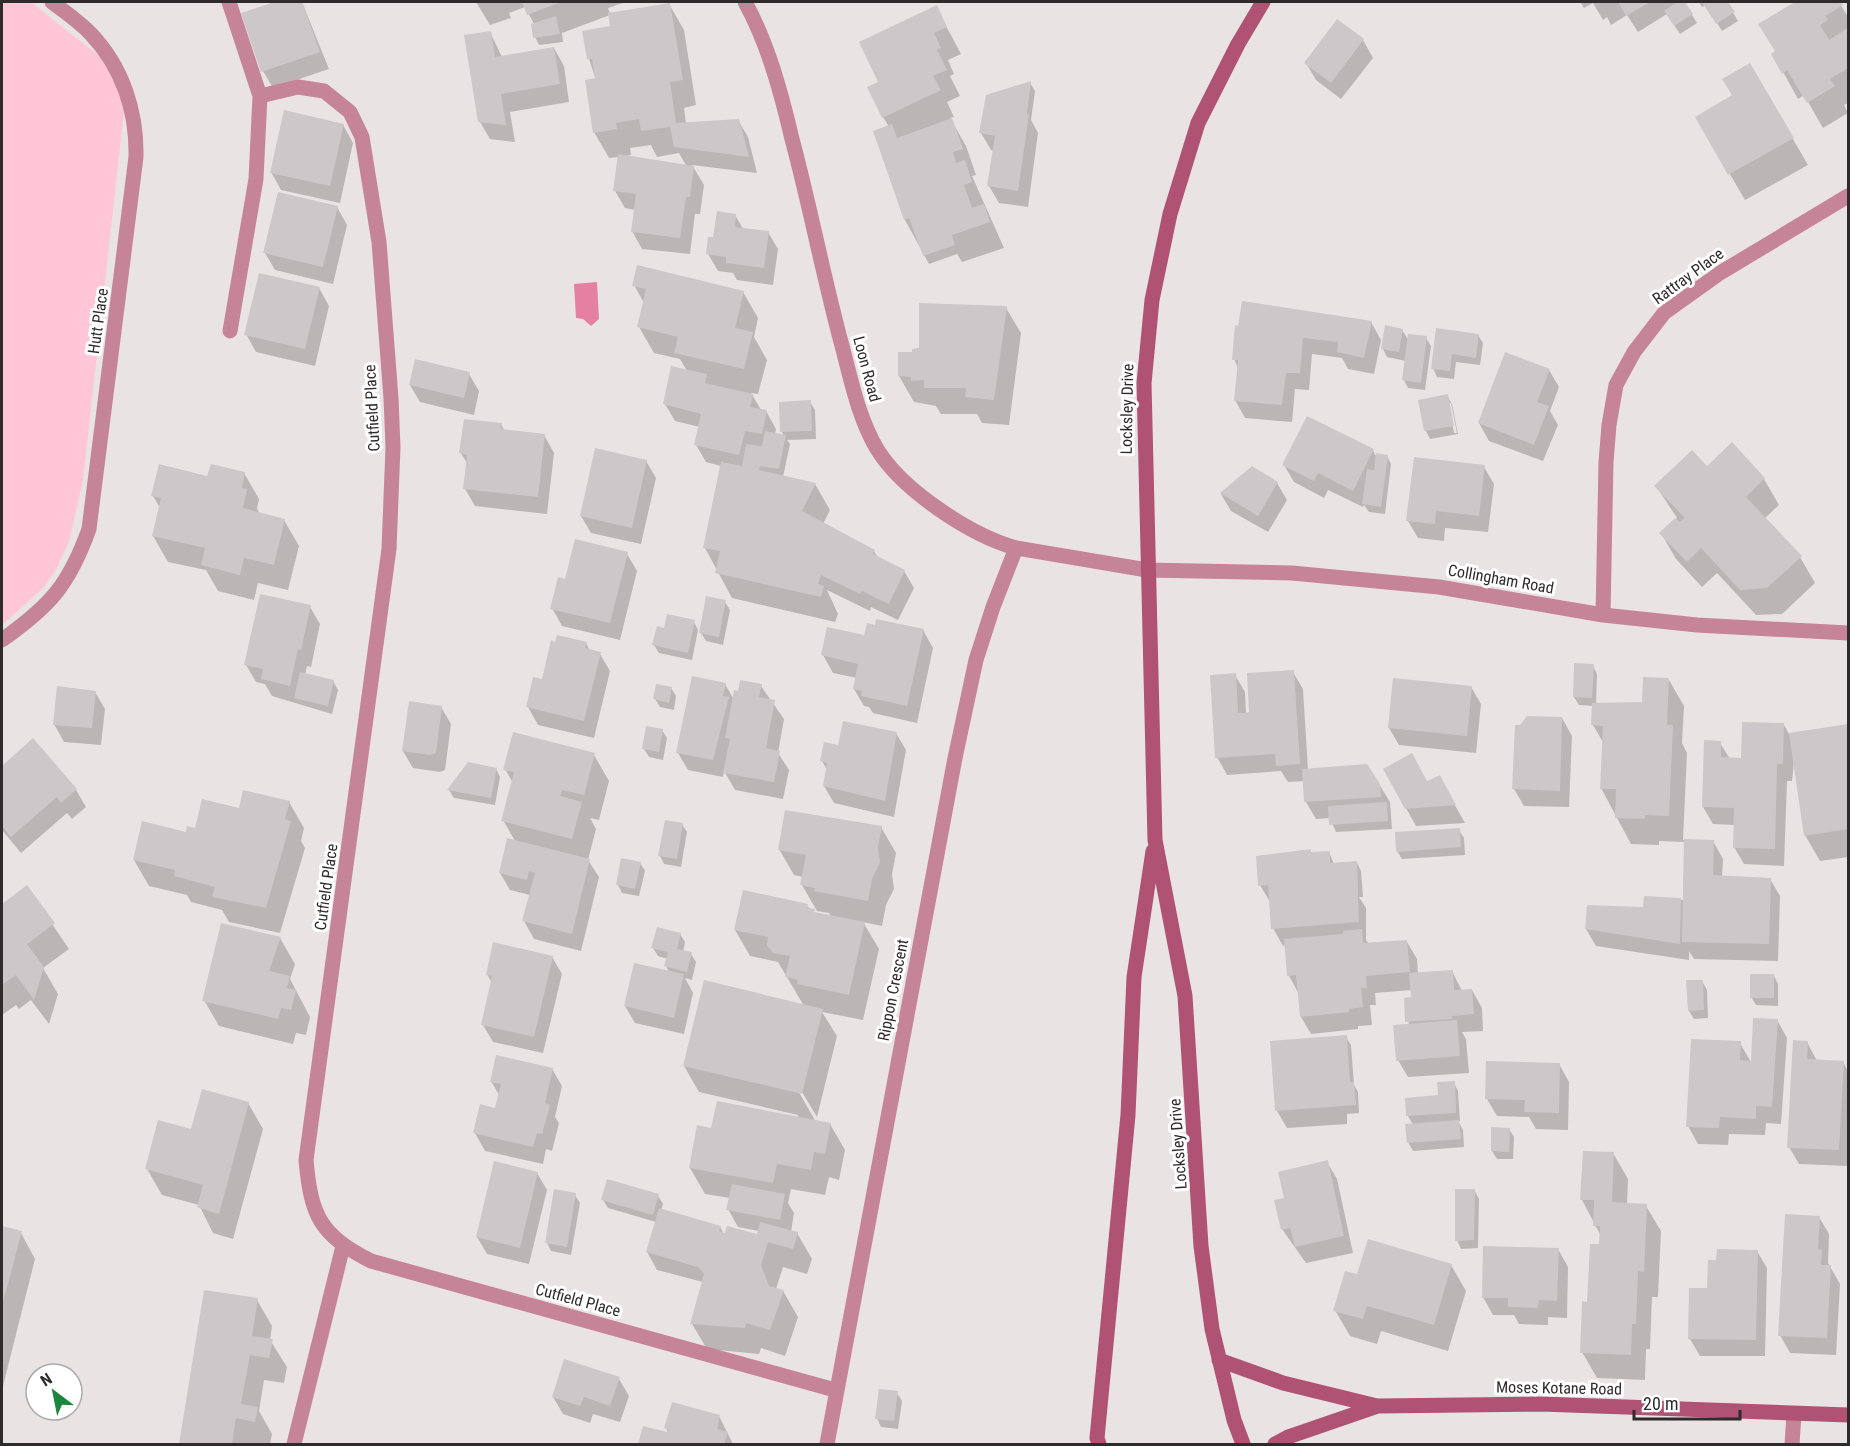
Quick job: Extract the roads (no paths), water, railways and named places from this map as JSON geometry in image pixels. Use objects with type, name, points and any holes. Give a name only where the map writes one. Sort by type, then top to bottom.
[{"type":"street","name":"Hutt Place","points":[[2,640],[34,617],[60,591],[78,559],[89,529],[134,179],[137,127],[128,93],[92,35],[52,2]]},
{"type":"street","points":[[229,2],[260,96],[256,179],[230,331]]},
{"type":"street","name":"Loon Road","points":[[746,2],[755,20],[783,104],[856,401],[866,427],[883,457],[911,487],[974,531],[996,542],[1016,548],[1147,570]]},
{"type":"street","name":"Locksley Drive","points":[[1243,1444],[1212,1329],[1201,1246],[1185,996],[1155,840],[1144,383],[1152,300],[1170,214],[1198,123],[1238,44],[1263,2]]},
{"type":"street","name":"Cutfield Place","points":[[260,96],[298,87],[324,91],[350,112],[362,137],[379,242],[391,398],[393,447],[389,549],[306,1160],[309,1190],[321,1224],[343,1246],[371,1261],[835,1390]]},
{"type":"street","name":"Rattray Place","points":[[1603,615],[1606,462],[1609,425],[1616,385],[1634,351],[1664,313],[1720,273],[1848,196]]},
{"type":"street","name":"Rippon Crescent","points":[[827,1444],[835,1390],[955,758],[976,660],[993,607],[1016,548]]},
{"type":"street","name":"Collingham Road","points":[[1147,570],[1292,573],[1439,587],[1603,615],[1697,625],[1848,633]]},
{"type":"street","name":"Locksley Drive","points":[[1097,1442],[1128,1114],[1134,977],[1155,840]]},
{"type":"street","points":[[294,1444],[343,1246]]},
{"type":"street","points":[[1219,1360],[1283,1383],[1378,1406]]},
{"type":"street","name":"Moses Kotane Road","points":[[1275,1444],[1288,1437],[1378,1406],[1541,1404],[1848,1415]]},
{"type":"street","points":[[1792,1444],[1794,1414]]}]
